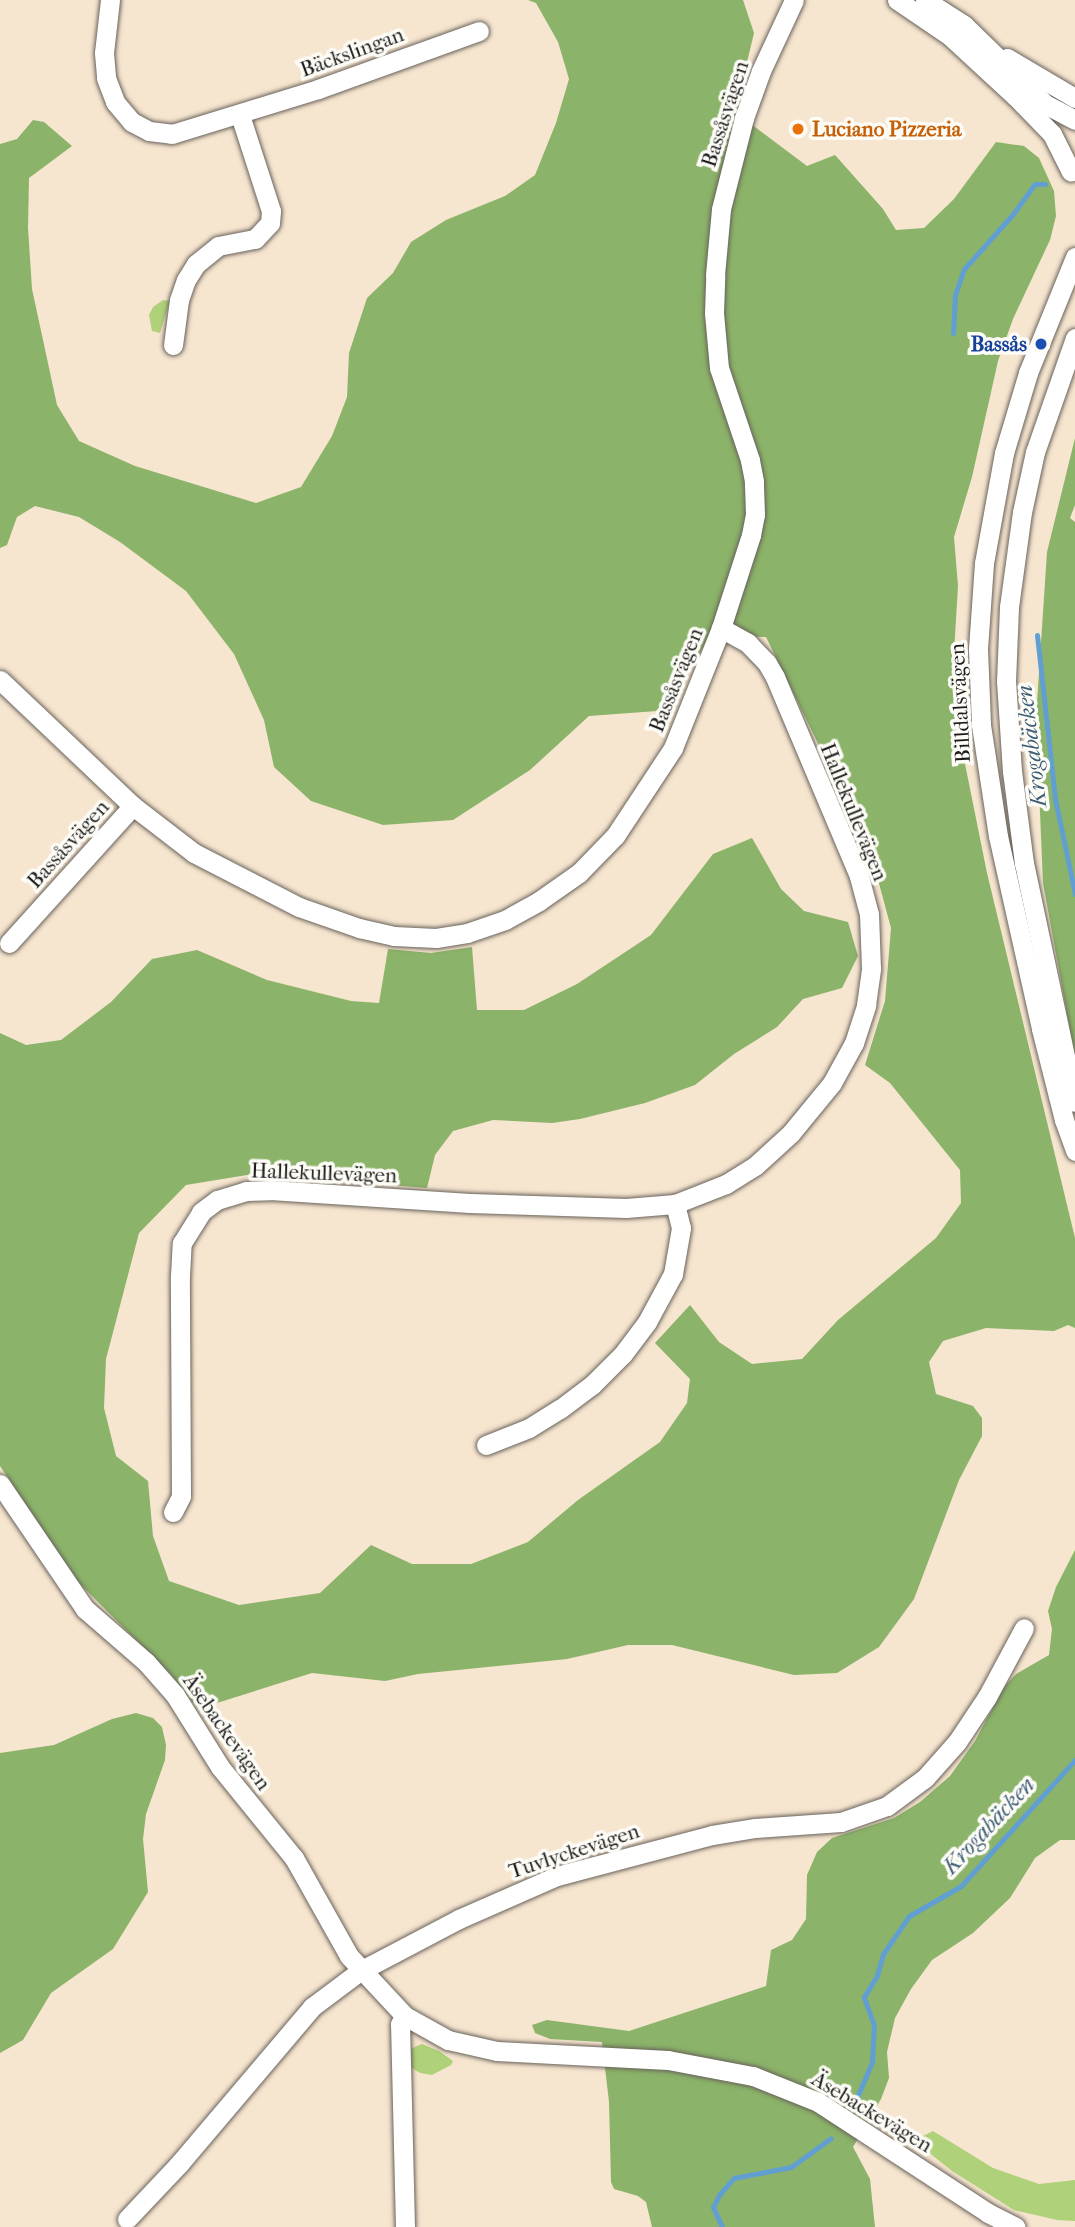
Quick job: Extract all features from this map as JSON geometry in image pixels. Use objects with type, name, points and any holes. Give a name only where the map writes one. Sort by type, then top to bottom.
[{"type":"street","name":"Bäckslingan","points":[[110,0],[104,53],[106,78],[115,102],[132,122],[149,131],[172,134],[240,115],[479,31]]},
{"type":"street","name":"Bassåsvägen","points":[[0,680],[133,806],[194,853],[299,907],[359,928],[394,936],[436,938],[467,933],[505,920],[540,901],[579,873],[615,836],[673,748],[722,628],[744,561],[755,514],[750,460],[725,389],[716,343],[715,275],[721,209],[744,118],[761,71],[793,0]]},
{"type":"street","points":[[897,0],[950,36],[1015,96],[1052,134],[1074,170]]},
{"type":"street","points":[[925,0],[964,25],[1045,104],[1075,120]]},
{"type":"street","points":[[988,47],[1075,98]]},
{"type":"street","points":[[173,345],[180,300],[186,280],[196,264],[218,246],[254,239],[270,223],[271,211],[240,115]]},
{"type":"street","name":"Billdalsvägen","points":[[1075,257],[1028,373],[1007,440],[984,563],[978,649],[981,725],[998,836],[1041,1029],[1075,1151]]},
{"type":"street","points":[[1075,338],[1035,452],[1022,512],[1009,607],[1006,681],[1012,771],[1024,863],[1075,1102]]},
{"type":"street","name":"Hallekullevägen","points":[[173,1513],[181,1496],[180,1276],[183,1243],[201,1212],[217,1200],[246,1191],[270,1190],[535,1205],[626,1208],[675,1204],[726,1184],[755,1166],[791,1133],[818,1103],[846,1059],[861,1022],[870,984],[869,914],[859,876],[775,677],[767,663],[748,643],[722,628]]},
{"type":"street","name":"Bassåsvägen","points":[[9,943],[133,806]]},
{"type":"street","points":[[486,1445],[529,1428],[560,1409],[592,1385],[624,1354],[647,1322],[673,1274],[681,1228],[675,1204]]},
{"type":"street","name":"Äsebackevägen","points":[[0,1484],[85,1609],[146,1662],[175,1695],[220,1767],[294,1858],[360,1971],[405,2016],[448,2040],[497,2051],[668,2060],[753,2076],[818,2102],[988,2213],[1016,2227]]},
{"type":"street","name":"Tuvlyckevägen","points":[[127,2219],[179,2164],[312,2007],[360,1971],[459,1919],[557,1876],[721,1833],[841,1822],[887,1806],[925,1778],[957,1742],[987,1697],[1024,1628]]},
{"type":"street","points":[[405,2016],[400,2024],[405,2227]]},
{"type":"green space","points":[[528,0],[743,0],[754,33],[735,112],[807,166],[835,155],[883,209],[896,230],[924,228],[954,199],[996,142],[1024,146],[1039,158],[1054,191],[1056,216],[1050,240],[1013,319],[998,361],[972,477],[954,537],[958,586],[953,669],[962,749],[987,873],[1075,1238],[1075,1328],[1068,1325],[1054,1331],[986,1328],[943,1341],[929,1362],[936,1394],[973,1406],[982,1418],[982,1436],[959,1480],[914,1599],[879,1647],[837,1673],[794,1675],[672,1645],[628,1645],[567,1659],[418,1674],[385,1681],[312,1673],[198,1709],[171,1675],[77,1581],[0,1466],[0,1033],[26,1045],[61,1040],[111,1002],[152,959],[197,950],[267,980],[351,1001],[379,1003],[388,949],[431,953],[472,947],[477,1010],[524,1010],[577,984],[651,935],[713,854],[752,838],[781,889],[804,911],[848,922],[858,956],[842,988],[803,999],[777,1027],[734,1054],[695,1085],[645,1103],[580,1119],[552,1123],[493,1120],[453,1131],[435,1155],[427,1188],[253,1174],[186,1185],[139,1233],[106,1359],[104,1408],[116,1456],[148,1481],[153,1536],[169,1581],[239,1605],[320,1593],[371,1545],[412,1564],[471,1564],[528,1542],[578,1500],[660,1442],[687,1403],[690,1379],[655,1343],[690,1305],[719,1342],[752,1364],[802,1359],[838,1320],[936,1238],[961,1203],[960,1170],[890,1083],[865,1065],[885,1001],[891,928],[870,850],[766,637],[710,635],[676,694],[657,711],[589,716],[530,770],[453,820],[383,825],[311,801],[274,767],[264,720],[234,654],[186,591],[120,542],[79,517],[35,506],[17,517],[7,545],[0,548],[0,144],[17,139],[33,120],[44,122],[72,146],[29,178],[28,228],[32,289],[57,405],[79,441],[135,466],[256,503],[301,487],[332,436],[347,397],[349,353],[367,298],[393,273],[411,242],[446,220],[505,196],[535,175],[556,123],[569,79],[558,42],[536,3]]},
{"type":"green space","points":[[163,300],[170,301],[160,333],[152,331],[149,315],[153,307]]},
{"type":"green space","points":[[1075,438],[1075,505],[1070,518],[1075,522],[1075,1057],[1043,883],[1036,718],[1047,552]]},
{"type":"green space","points":[[1075,1550],[1075,1840],[1060,1840],[1035,1858],[1010,1898],[973,1933],[932,1960],[911,1989],[895,2018],[887,2052],[889,2078],[881,2099],[853,2147],[870,2179],[875,2227],[652,2227],[646,2202],[638,2196],[614,2189],[611,2182],[609,2102],[602,2042],[550,2039],[535,2033],[532,2025],[547,2020],[629,2031],[766,1986],[771,1950],[792,1940],[806,1919],[807,1875],[817,1852],[832,1838],[894,1818],[920,1802],[950,1776],[975,1741],[1004,1687],[1016,1674],[1049,1655],[1052,1629],[1048,1611],[1056,1587]]},
{"type":"green space","points":[[136,1713],[153,1718],[162,1727],[166,1745],[165,1760],[146,1814],[143,1839],[148,1892],[113,1949],[51,1993],[23,2040],[0,2053],[0,1753],[54,1745],[112,1719]]},
{"type":"green space","points":[[422,2044],[453,2061],[451,2065],[432,2075],[420,2073],[409,2066],[410,2049]]},
{"type":"green space","points":[[933,2131],[993,2168],[1039,2184],[1075,2180],[1075,2221],[1057,2220],[1014,2210],[952,2171],[923,2148],[923,2136]]},
{"type":"waterway","name":"Krogabäcken","points":[[953,333],[955,295],[964,269],[1013,214],[1035,184],[1045,184]]},
{"type":"waterway","name":"Krogabäcken","points":[[1037,635],[1055,799],[1075,894]]},
{"type":"waterway","name":"Krogabäcken","points":[[858,2095],[872,2062],[874,2025],[864,1997],[877,1975],[883,1954],[909,1916],[961,1886],[1075,1760]]},
{"type":"waterway","name":"Krogabäcken","points":[[722,2227],[713,2207],[719,2195],[734,2178],[791,2167],[831,2138]]},
{"type":"place","name":"Luciano Pizzeria","points":[[798,129]]},
{"type":"place","name":"Bassås","points":[[1041,344]]}]
